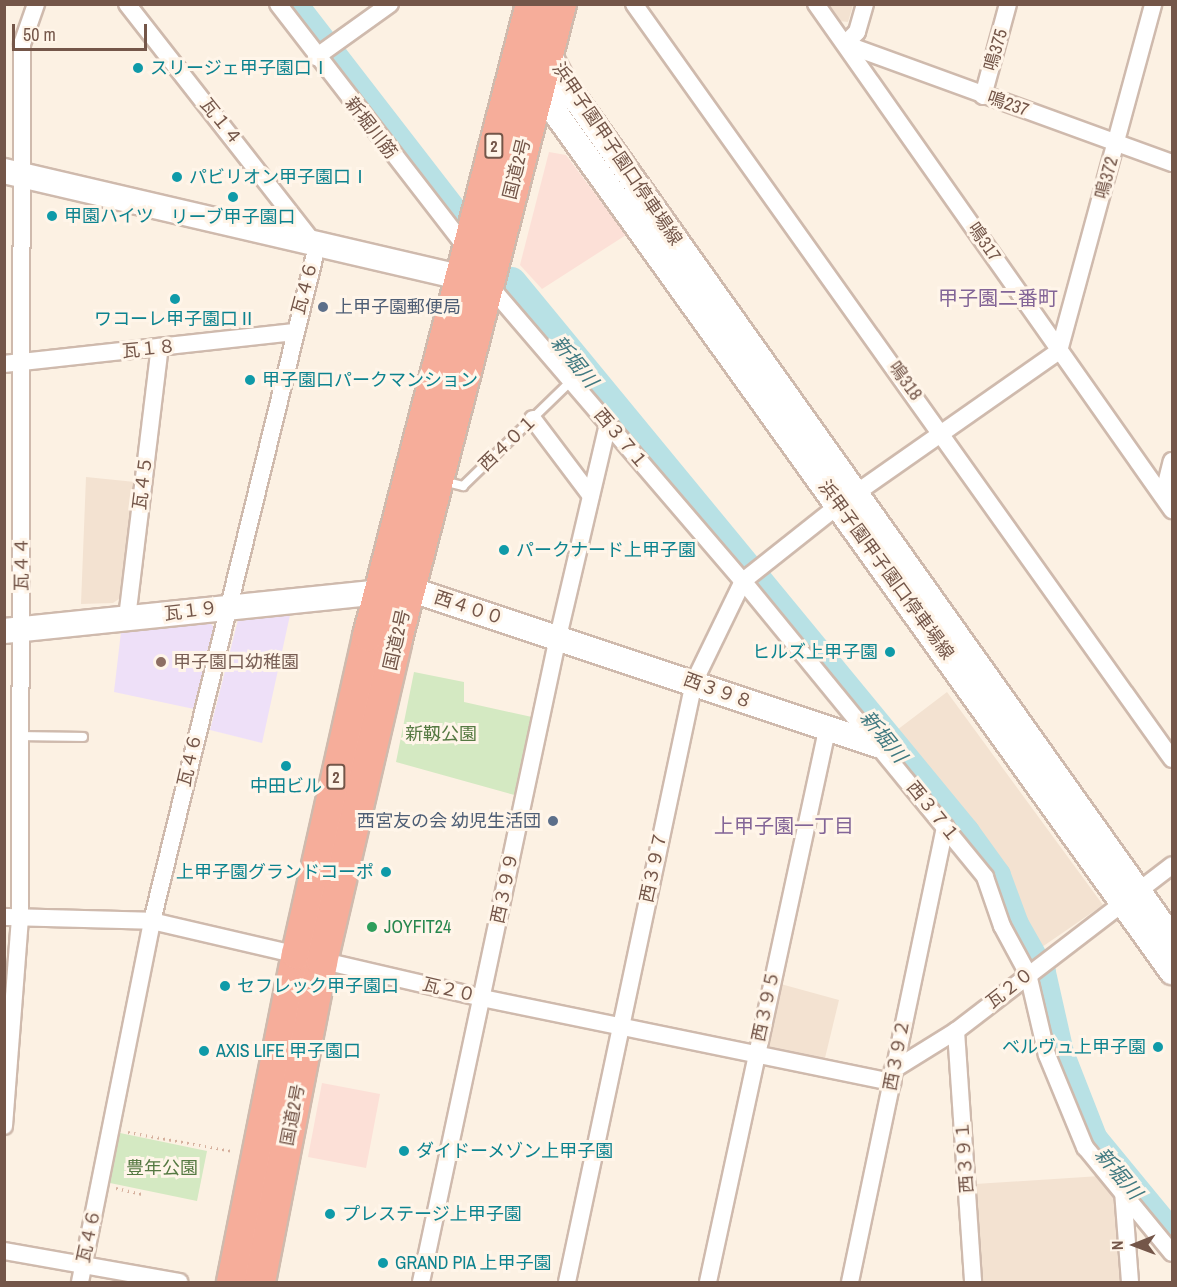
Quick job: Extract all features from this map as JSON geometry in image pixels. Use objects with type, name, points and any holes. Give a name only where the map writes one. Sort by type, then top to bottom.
[{"type":"highway","name":"国道2号","points":[[260,1282],[310,958],[378,592],[472,270],[545,60],[561,4]]},
{"type":"highway","name":"国道2号","points":[[232,1282],[310,958],[437,478],[472,270],[526,9]]},
{"type":"main road","name":"浜甲子園甲子園口停車場線","points":[[526,9],[545,60],[565,84],[847,499],[1130,896],[1173,972]]},
{"type":"main road","points":[[13,174],[315,241],[472,270]]},
{"type":"main road","name":"西４００","points":[[378,592],[409,589],[558,637]]},
{"type":"main road","name":"瓦１９","points":[[13,630],[378,592]]},
{"type":"main road","name":"西３９８","points":[[558,637],[694,682],[827,730],[878,745]]},
{"type":"main road","name":"浜甲子園甲子園口停車場線","points":[[1130,896],[1173,938]]},
{"type":"street","name":"瓦４４","points":[[4,1126],[21,736],[13,630],[22,362],[13,174],[22,44],[36,4]]},
{"type":"street","name":"瓦１４","points":[[127,4],[315,241]]},
{"type":"street","name":"新堀川筋","points":[[278,4],[322,53],[472,270]]},
{"type":"street","points":[[322,53],[390,4]]},
{"type":"street","name":"鳴318","points":[[634,4],[1173,759]]},
{"type":"street","name":"鳴317","points":[[816,4],[1059,351],[1169,502]]},
{"type":"street","points":[[844,44],[857,32],[865,4]]},
{"type":"street","name":"鳴375","points":[[983,96],[1008,4]]},
{"type":"street","name":"鳴372","points":[[1059,351],[1153,4]]},
{"type":"street","name":"鳴237","points":[[844,44],[1173,163]]},
{"type":"street","name":"瓦４６","points":[[81,1274],[152,921],[315,241]]},
{"type":"street","name":"西３７１","points":[[472,270],[747,578],[878,745],[986,877],[1002,926],[1034,969],[1047,1055],[1085,1148],[1173,1253]]},
{"type":"street","name":"瓦１８","points":[[4,364],[294,332]]},
{"type":"street","name":"瓦４５","points":[[127,618],[160,348]]},
{"type":"street","name":"西３９７","points":[[567,1282],[694,682],[747,578],[847,499],[1059,351]]},
{"type":"street","points":[[532,419],[591,496]]},
{"type":"street","name":"西３９９","points":[[421,1282],[558,637],[608,424]]},
{"type":"street","points":[[1169,502],[1173,461]]},
{"type":"street","name":"西３９５","points":[[708,1282],[827,730]]},
{"type":"street","name":"西３９２","points":[[850,1282],[945,827]]},
{"type":"street","name":"瓦２０","points":[[12,916],[152,921],[482,998],[756,1052],[892,1076],[956,1031],[1034,969],[1173,865]]},
{"type":"street","name":"西３９１","points":[[956,1031],[974,1282]]},
{"type":"street","points":[[1123,1191],[1130,1282]]},
{"type":"street","points":[[4,1251],[81,1274],[179,1282]]},
{"type":"lane","name":"西４０１","points":[[437,478],[463,486],[572,380]]},
{"type":"lane","points":[[21,736],[83,737]]},
{"type":"path","points":[[111,1128],[239,1152]]},
{"type":"path","points":[[100,1184],[142,1194]]},
{"type":"shaded area","points":[[827,5],[853,5],[848,22],[839,21]]},
{"type":"shaded area","points":[[549,152],[566,155],[626,235],[542,289],[520,265]]},
{"type":"shaded area","points":[[86,477],[135,482],[119,599],[113,603],[81,604]]},
{"type":"shaded area","name":"甲子園口幼稚園","points":[[290,615],[262,743],[210,730],[238,620]]},
{"type":"shaded area","name":"甲子園口幼稚園","points":[[208,621],[214,627],[194,709],[114,692],[121,632]]},
{"type":"shaded area","points":[[947,692],[1103,905],[1042,947],[1017,916],[1018,895],[897,730]]},
{"type":"shaded area","points":[[777,983],[839,1000],[825,1058],[770,1047],[767,1041]]},
{"type":"shaded area","points":[[322,1083],[380,1094],[366,1168],[308,1157]]},
{"type":"shaded area","points":[[1100,1176],[1119,1198],[1124,1282],[980,1282],[975,1184]]},
{"type":"green space","name":"新靱公園","points":[[414,672],[464,682],[464,702],[532,717],[518,796],[396,762]]},
{"type":"green space","name":"豊年公園","points":[[120,1133],[207,1151],[197,1201],[110,1183]]},
{"type":"waterway","name":"新堀川","points":[[291,4],[451,211]]},
{"type":"waterway","name":"新堀川","points":[[511,283],[964,833],[995,876],[1013,925],[1040,973],[1058,1053],[1092,1140],[1172,1237]]},
{"type":"place","name":"スリージェ甲子園口Ⅰ","points":[[138,68]]},
{"type":"place","name":"パビリオン甲子園口Ⅰ","points":[[177,177]]},
{"type":"place","name":"リーブ甲子園口","points":[[233,197]]},
{"type":"place","name":"甲園ハイツ","points":[[52,216]]},
{"type":"place","name":"ワコーレ甲子園口Ⅱ","points":[[175,299]]},
{"type":"place","name":"上甲子園郵便局","points":[[323,307]]},
{"type":"place","name":"甲子園口パークマンション","points":[[250,380]]},
{"type":"place","name":"パークナード上甲子園","points":[[504,550]]},
{"type":"place","name":"ヒルズ上甲子園","points":[[890,652]]},
{"type":"place","name":"甲子園口幼稚園","points":[[161,662]]},
{"type":"place","name":"中田ビル","points":[[286,766]]},
{"type":"place","name":"西宮友の会 幼児生活団","points":[[553,821]]},
{"type":"place","name":"上甲子園グランドコーポ","points":[[386,872]]},
{"type":"place","name":"JOYFIT24","points":[[372,927]]},
{"type":"place","name":"セフレック甲子園口","points":[[225,986]]},
{"type":"place","name":"ベルヴュ上甲子園","points":[[1158,1047]]},
{"type":"place","name":"AXIS LIFE 甲子園口","points":[[204,1051]]},
{"type":"place","name":"ダイドーメゾン上甲子園","points":[[404,1151]]},
{"type":"place","name":"プレステージ上甲子園","points":[[330,1214]]},
{"type":"place","name":"GRAND PIA 上甲子園","points":[[383,1263]]},
{"type":"district","name":"甲子園二番町","points":[[998,297]]},
{"type":"district","name":"上甲子園一丁目","points":[[784,825]]}]
